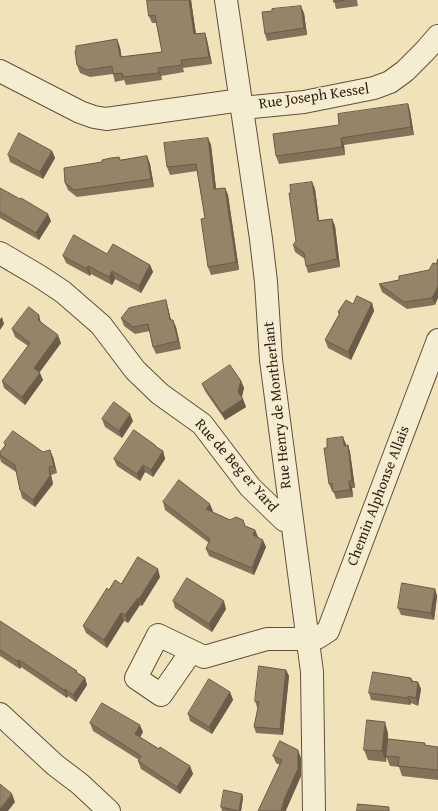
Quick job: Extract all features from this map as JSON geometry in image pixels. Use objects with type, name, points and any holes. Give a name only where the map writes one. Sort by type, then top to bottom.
[{"type":"street","name":"Rue Henry de Montherlant","points":[[226,0],[261,240],[266,282],[271,360],[312,672],[314,811]]},
{"type":"street","name":"Rue Joseph Kessel","points":[[0,71],[80,112],[106,119],[241,104],[304,102],[374,88],[390,82],[405,71],[438,36]]},
{"type":"street","name":"Rue de Beg er Yard","points":[[0,253],[40,276],[63,292],[101,325],[135,370],[160,394],[202,424],[250,487],[284,520],[292,522]]},
{"type":"street","name":"Chemin Alphonse Allais","points":[[308,639],[318,638],[328,631],[438,340]]},
{"type":"street","points":[[191,652],[204,657],[267,639],[308,639]]},
{"type":"street","points":[[0,714],[55,765],[80,784],[109,811]]},
{"type":"building","points":[[147,0],[189,0],[194,34],[205,33],[209,57],[181,60],[182,65],[158,68],[159,73],[123,77],[122,73],[113,74],[112,66],[87,70],[77,65],[75,51],[76,46],[117,39],[120,57],[162,52],[155,15],[149,16]]},
{"type":"building","points":[[334,0],[345,0],[334,2]]},
{"type":"building","points":[[301,6],[304,28],[265,34],[262,12],[272,11],[272,9]]},
{"type":"building","points":[[408,104],[411,127],[341,138],[342,147],[276,156],[273,134],[339,125],[338,114]]},
{"type":"building","points":[[19,133],[52,151],[40,172],[8,155]]},
{"type":"building","points":[[208,138],[214,189],[225,188],[236,262],[208,267],[201,219],[205,218],[196,164],[167,167],[164,143]]},
{"type":"building","points":[[147,156],[151,179],[74,190],[65,183],[64,168],[102,162],[102,160],[111,158],[119,157],[120,160]]},
{"type":"building","points":[[312,182],[318,221],[332,219],[337,259],[306,266],[304,253],[293,245],[296,241],[289,193],[291,193],[290,185]]},
{"type":"building","points":[[0,188],[20,199],[21,198],[48,214],[36,233],[0,212]]},
{"type":"building","points":[[74,235],[107,254],[113,244],[150,265],[139,286],[112,271],[109,277],[88,266],[87,269],[63,256]]},
{"type":"building","points":[[438,259],[438,286],[432,298],[404,302],[379,284],[399,280],[399,276],[429,270],[433,263],[436,264]]},
{"type":"building","points":[[357,296],[372,303],[348,352],[325,340],[340,313],[338,312],[346,300],[353,304]]},
{"type":"building","points":[[166,300],[170,320],[173,320],[178,341],[153,347],[148,324],[133,327],[121,318],[129,308]]},
{"type":"building","points":[[29,307],[39,315],[38,320],[58,335],[34,368],[40,373],[22,397],[2,381],[30,343],[12,329]]},
{"type":"building","points":[[230,365],[241,381],[238,392],[243,399],[222,413],[202,384]]},
{"type":"building","points":[[114,402],[130,414],[119,431],[102,419]]},
{"type":"building","points":[[134,430],[163,451],[151,470],[143,465],[137,474],[114,459]]},
{"type":"building","points":[[13,431],[43,452],[50,450],[54,466],[49,467],[50,476],[33,500],[20,490],[15,465],[0,455],[0,452],[6,445],[4,443]]},
{"type":"building","points":[[343,437],[344,446],[348,445],[352,481],[349,481],[350,490],[333,492],[332,483],[329,484],[324,448],[327,448],[327,439]]},
{"type":"building","points":[[179,480],[210,504],[206,509],[230,520],[236,517],[243,520],[245,526],[255,530],[253,535],[263,540],[252,568],[206,549],[210,539],[163,502]]},
{"type":"building","points":[[138,557],[158,569],[139,599],[138,598],[125,615],[121,613],[104,640],[83,626],[107,588],[109,590],[115,580],[121,584]]},
{"type":"building","points":[[187,578],[224,601],[209,624],[173,601]]},
{"type":"building","points":[[402,583],[435,589],[431,613],[398,608]]},
{"type":"building","points":[[0,621],[77,671],[76,672],[85,678],[73,695],[19,660],[17,661],[0,650]]},
{"type":"building","points":[[259,666],[286,670],[280,729],[254,727],[259,702],[255,701]]},
{"type":"building","points":[[373,672],[411,678],[411,681],[418,682],[416,698],[369,693]]},
{"type":"building","points":[[209,679],[230,692],[209,727],[188,714]]},
{"type":"building","points":[[102,703],[140,725],[135,734],[159,749],[160,747],[190,766],[177,787],[138,761],[141,756],[90,723]]},
{"type":"building","points":[[367,720],[385,722],[382,751],[364,750]]},
{"type":"building","points":[[388,739],[425,743],[424,745],[438,747],[438,770],[398,766],[399,757],[386,756]]},
{"type":"building","points":[[280,741],[298,750],[298,769],[284,800],[281,811],[258,811],[282,760],[273,756]]},
{"type":"building","points":[[0,784],[12,794],[0,809]]},
{"type":"building","points":[[224,790],[242,794],[239,811],[221,807]]},
{"type":"building","points":[[358,804],[389,807],[389,811],[357,811]]}]
